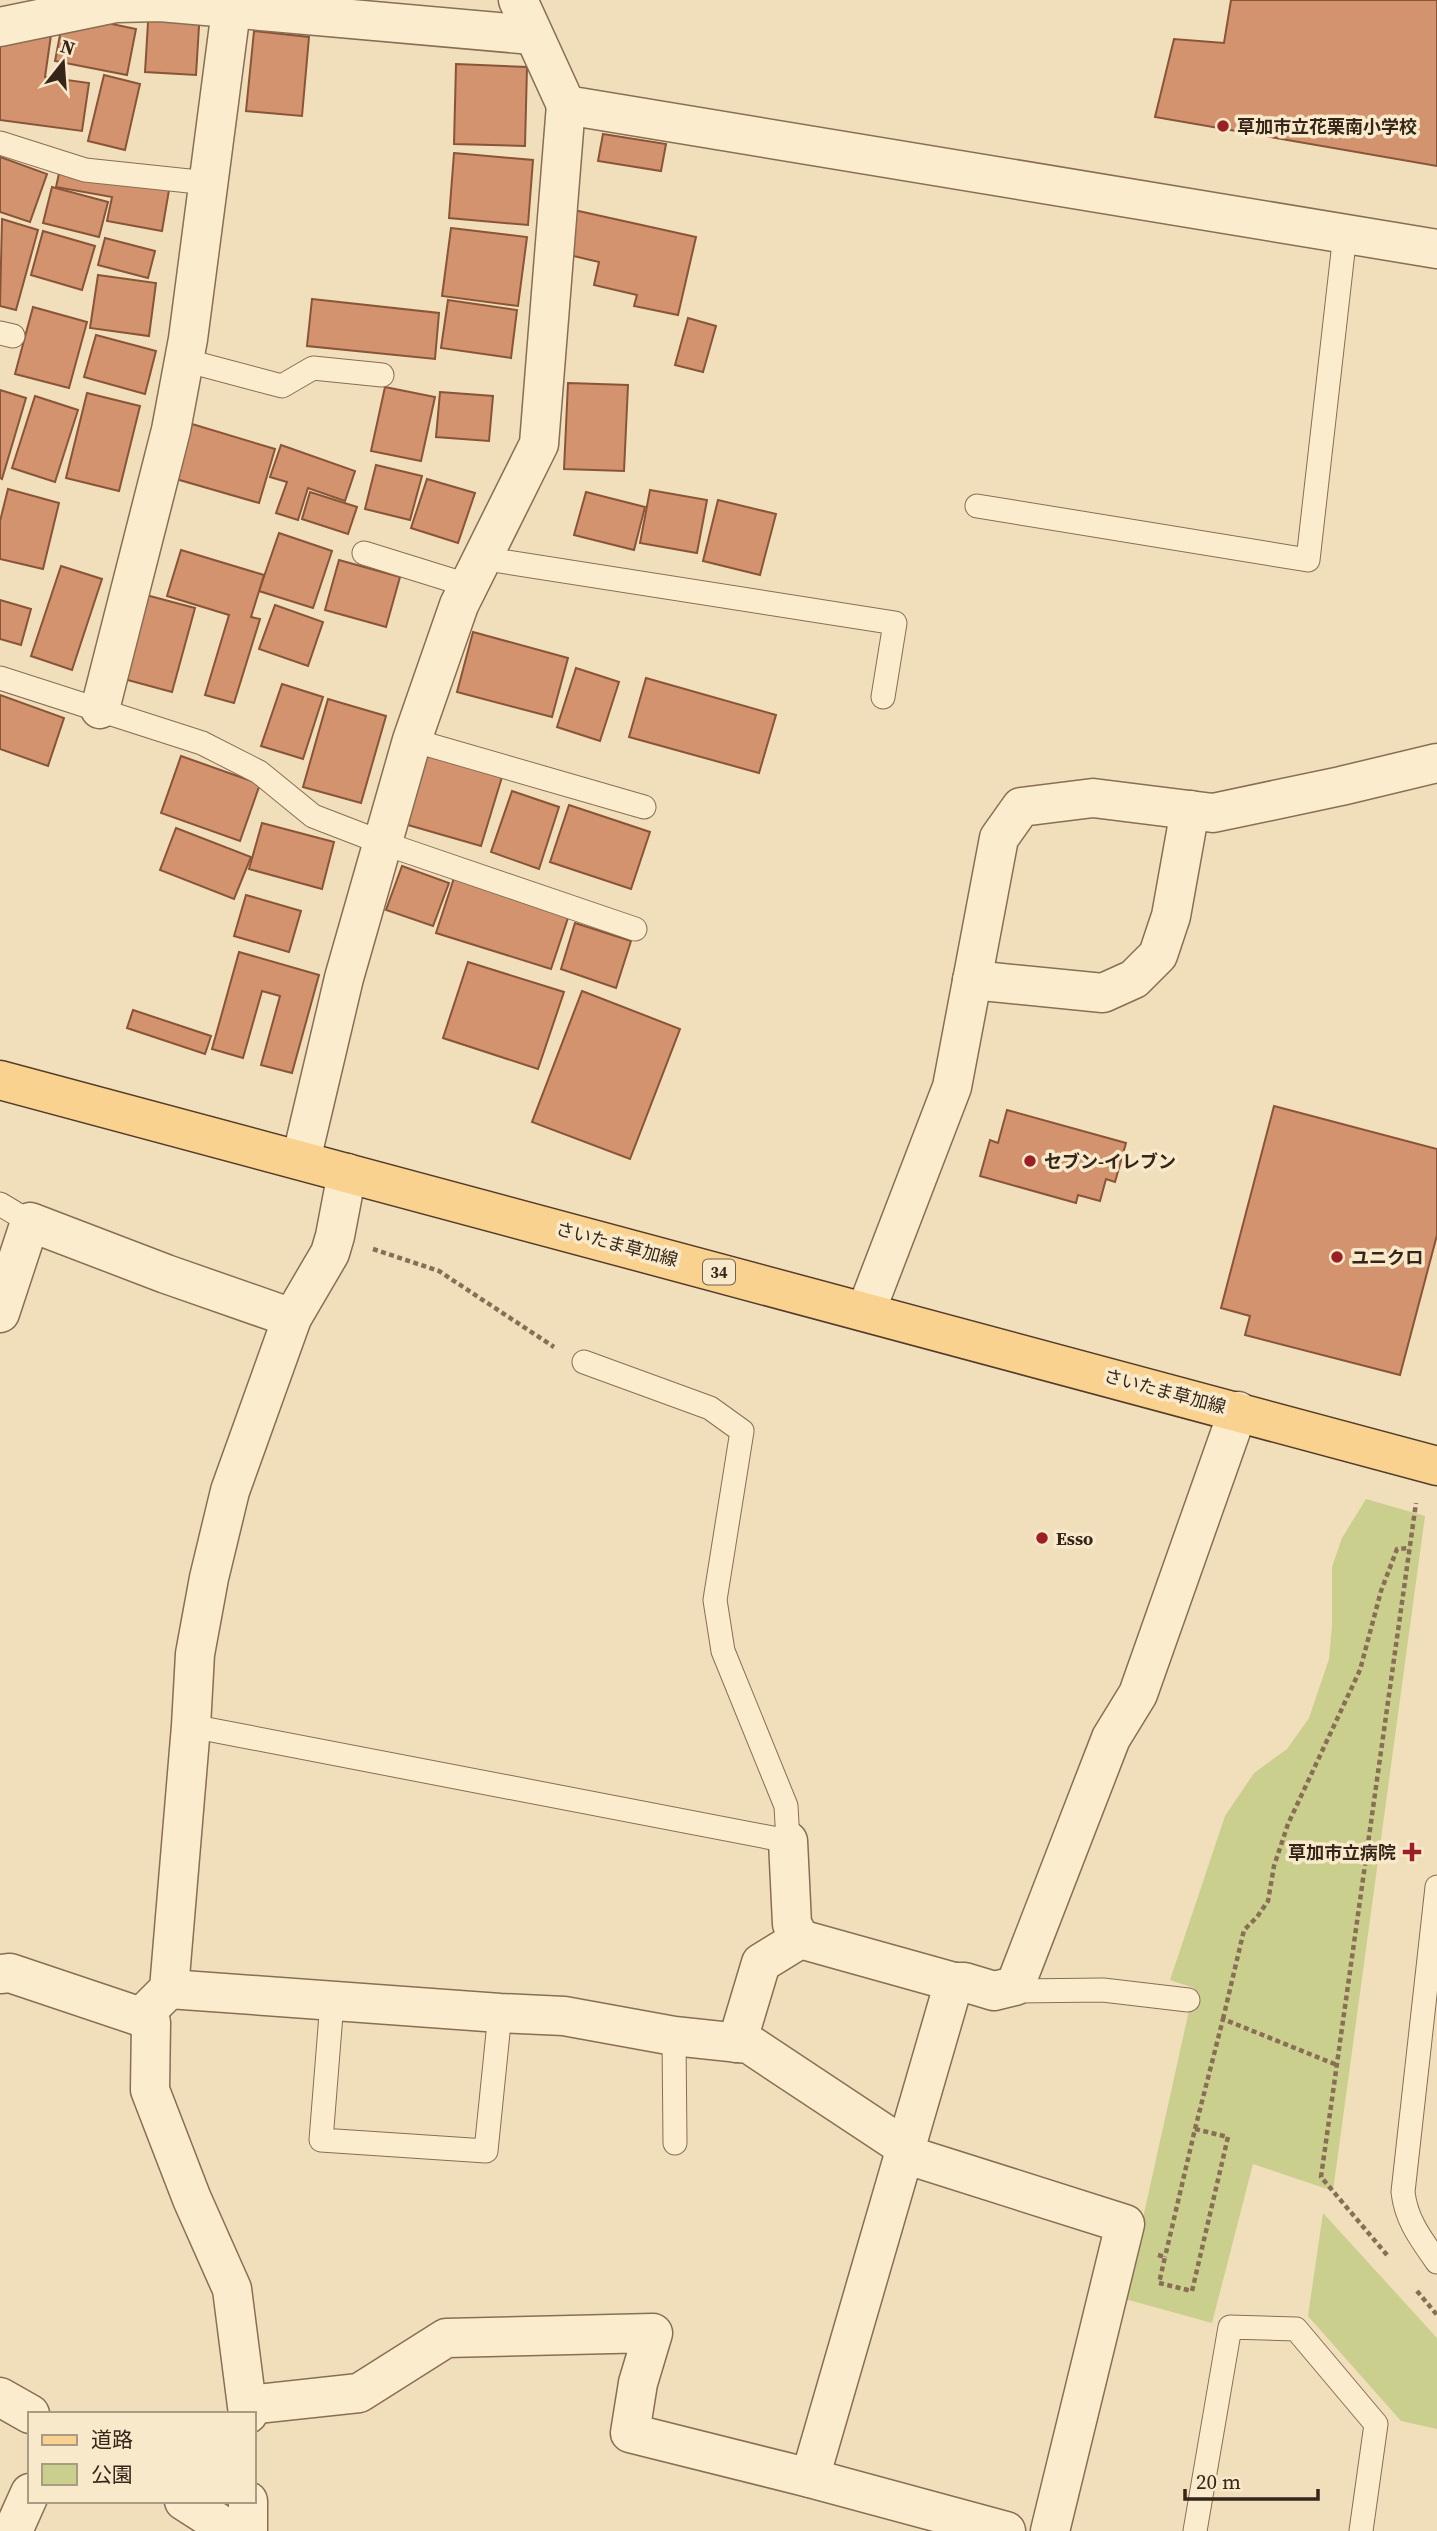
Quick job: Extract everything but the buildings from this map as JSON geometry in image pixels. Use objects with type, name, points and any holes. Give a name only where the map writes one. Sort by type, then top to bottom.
[{"type":"main road","name":"さいたま草加線","points":[[0,1080],[1437,1466]]},
{"type":"street","points":[[301,1160],[344,978],[412,740],[474,572],[539,444],[566,105],[518,0]]},
{"type":"street","points":[[0,27],[116,3],[160,2],[532,35]]},
{"type":"street","points":[[100,709],[171,430],[184,360],[231,10]]},
{"type":"street","points":[[566,105],[1437,249]]},
{"type":"street","points":[[866,1311],[952,1087],[999,838],[1021,807],[1093,798],[1213,813],[1437,763]]},
{"type":"street","points":[[972,980],[1102,993],[1135,979],[1158,955],[1171,916],[1190,810]]},
{"type":"street","points":[[141,2017],[169,1989],[195,1654],[209,1578],[230,1491],[292,1318],[330,1254],[347,1173]]},
{"type":"street","points":[[0,1313],[15,1213],[166,1274],[292,1318]]},
{"type":"street","points":[[788,1841],[792,1924],[800,1939],[994,1991],[1015,1986],[1111,1738],[1138,1694],[1238,1411]]},
{"type":"street","points":[[737,2043],[761,1963],[800,1939]]},
{"type":"street","points":[[0,1974],[10,1973],[151,2022],[150,2090],[192,2199],[233,2289],[248,2409],[359,2393],[446,2338],[653,2333],[638,2383],[630,2433],[1006,2531]]},
{"type":"street","points":[[810,2478],[954,1982]]},
{"type":"street","points":[[169,1989],[564,2016],[674,2036],[748,2045],[905,2151],[1125,2224],[1051,2531]]},
{"type":"street","points":[[0,2398],[28,2413]]},
{"type":"street","points":[[13,2531],[28,2497]]},
{"type":"street","points":[[187,2503],[231,2531]]},
{"type":"street","points":[[248,2503],[248,2531]]},
{"type":"lane","points":[[0,144],[85,170],[208,183]]},
{"type":"lane","points":[[978,506],[1308,559],[1345,234]]},
{"type":"lane","points":[[184,360],[282,387],[313,368],[382,375]]},
{"type":"lane","points":[[364,553],[474,572],[895,623],[883,697]]},
{"type":"lane","points":[[0,678],[202,743],[258,772],[313,816],[383,843],[635,929]]},
{"type":"lane","points":[[412,740],[644,807]]},
{"type":"lane","points":[[191,1726],[788,1841],[786,1806],[723,1651],[715,1600],[743,1430],[710,1408],[584,1362]]},
{"type":"lane","points":[[1437,1887],[1403,2192],[1410,2222],[1437,2262]]},
{"type":"lane","points":[[994,1991],[1103,1990],[1188,2000]]},
{"type":"lane","points":[[331,2002],[321,2140],[486,2151],[500,2013]]},
{"type":"lane","points":[[674,2036],[675,2143]]},
{"type":"lane","points":[[1195,2531],[1230,2327],[1296,2329],[1376,2424],[1361,2531]]},
{"type":"path","points":[[335,1236],[439,1271],[579,1364],[584,1362]]},
{"type":"path","points":[[1392,2262],[1321,2176],[1417,1500]]},
{"type":"path","points":[[1195,2129],[1228,2137],[1192,2291],[1159,2283],[1195,2129],[1244,1930],[1268,1901],[1274,1866],[1288,1824],[1360,1670],[1381,1591],[1397,1549],[1410,1548]]},
{"type":"path","points":[[1223,2019],[1337,2065]]},
{"type":"path","points":[[1120,2247],[1165,2257]]},
{"type":"path","points":[[1410,2283],[1437,2315]]},
{"type":"green space","points":[[1366,1499],[1425,1516],[1333,2191],[1253,2164],[1212,2323],[1125,2299],[1194,1988],[1170,1980],[1225,1816],[1254,1773],[1287,1749],[1309,1718],[1329,1659],[1332,1567],[1342,1538]]},
{"type":"green space","points":[[1323,2213],[1437,2338],[1437,2429],[1401,2421],[1308,2316]]},
{"type":"place","name":"草加市立花栗南小学校","points":[[1223,126]]},
{"type":"place","name":"セブン-イレブン","points":[[1030,1161]]},
{"type":"place","name":"ユニクロ","points":[[1337,1257]]},
{"type":"place","name":"Esso","points":[[1042,1538]]},
{"type":"place","name":"草加市立病院","points":[[1412,1852]]}]
